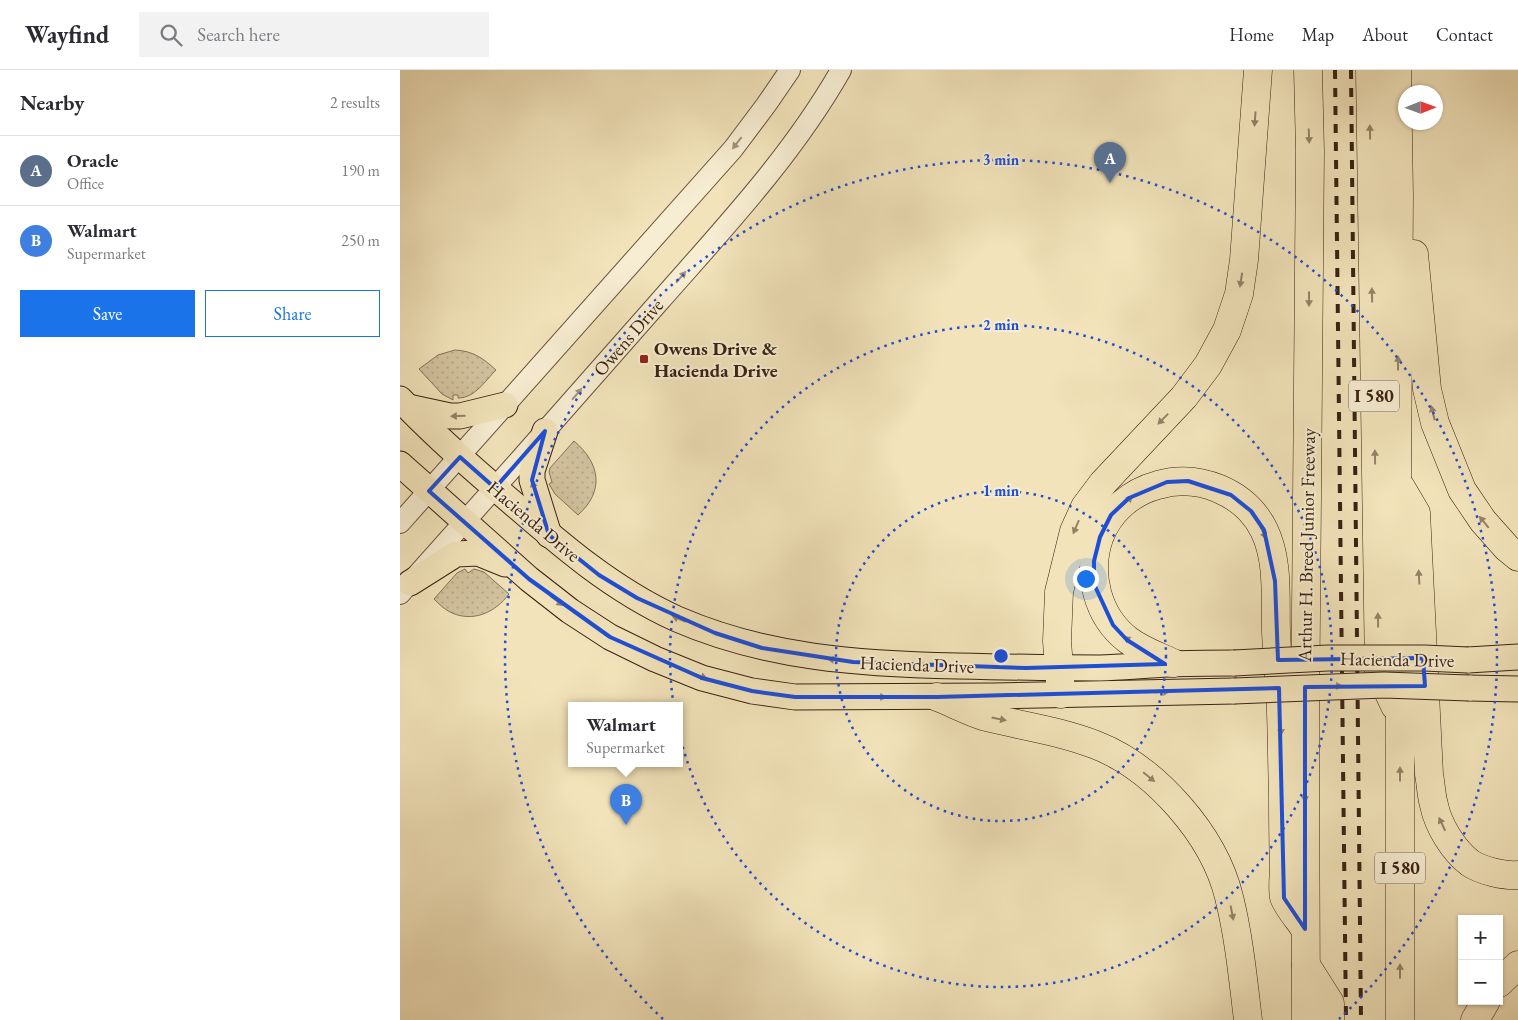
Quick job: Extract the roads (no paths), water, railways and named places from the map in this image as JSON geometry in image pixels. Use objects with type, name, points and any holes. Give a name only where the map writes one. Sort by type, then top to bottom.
[{"type":"highway","points":[[1060,681],[1057,638],[1060,592],[1074,531],[1085,507],[1119,465],[1184,397],[1208,365],[1227,330],[1239,294],[1244,260],[1258,70]]},
{"type":"highway","name":"Arthur H. Breed Junior Freeway","points":[[1306,1020],[1305,728],[1310,151],[1308,70]]},
{"type":"highway","name":"I 580","points":[[1370,70],[1379,672],[1400,717]]},
{"type":"highway","name":"I 580","points":[[1397,70],[1400,1020]]},
{"type":"highway","points":[[1398,196],[1413,244],[1427,389],[1435,423],[1462,490],[1483,521],[1507,548],[1518,557]]},
{"type":"highway","points":[[1173,664],[1127,640],[1113,626],[1101,606],[1094,584],[1094,561],[1100,537],[1111,515],[1128,498],[1146,488],[1167,482],[1188,481],[1208,484],[1231,495],[1251,510],[1264,530],[1272,554],[1275,580],[1281,712],[1284,898],[1305,929]]},
{"type":"highway","points":[[1397,482],[1416,512],[1429,774],[1434,806],[1443,829],[1456,848],[1471,863],[1505,876],[1518,874]]},
{"type":"highway","points":[[937,697],[984,716],[1027,725],[1096,745],[1126,759],[1154,781],[1180,808],[1201,836],[1229,895],[1236,931],[1248,1020]]},
{"type":"highway","points":[[1306,965],[1330,1003],[1330,1020]]},
{"type":"highway","points":[[1503,979],[1518,965]]},
{"type":"highway","points":[[1475,1020],[1484,1005]]},
{"type":"main road","points":[[404,403],[450,416],[460,416],[505,405]]},
{"type":"main road","name":"Hacienda Drive","points":[[404,403],[495,488],[599,575],[637,598],[676,618],[762,648],[853,662],[919,666],[1060,681],[1234,691],[1357,686],[1518,689]]},
{"type":"main road","points":[[545,431],[532,471],[532,480],[549,535]]},
{"type":"main road","name":"Hacienda Drive","points":[[400,464],[519,570],[570,611],[610,637],[654,659],[702,678],[752,690],[795,696],[937,697],[1060,681],[1103,668],[1346,658],[1468,660],[1518,657]]},
{"type":"main road","points":[[405,588],[456,554],[478,553],[519,570]]},
{"type":"street","points":[[400,523],[733,148],[790,70]]},
{"type":"street","name":"Owens Drive","points":[[405,588],[732,219],[805,128],[841,70]]},
{"type":"railway","points":[[1335,70],[1346,1020]]},
{"type":"railway","points":[[1351,70],[1361,1020]]},
{"type":"place","name":"Oracle","points":[[1110,183]]},
{"type":"place","name":"Owens Drive & Hacienda Drive","points":[[644,359]]},
{"type":"place","name":"Walmart","points":[[626,825]]}]
